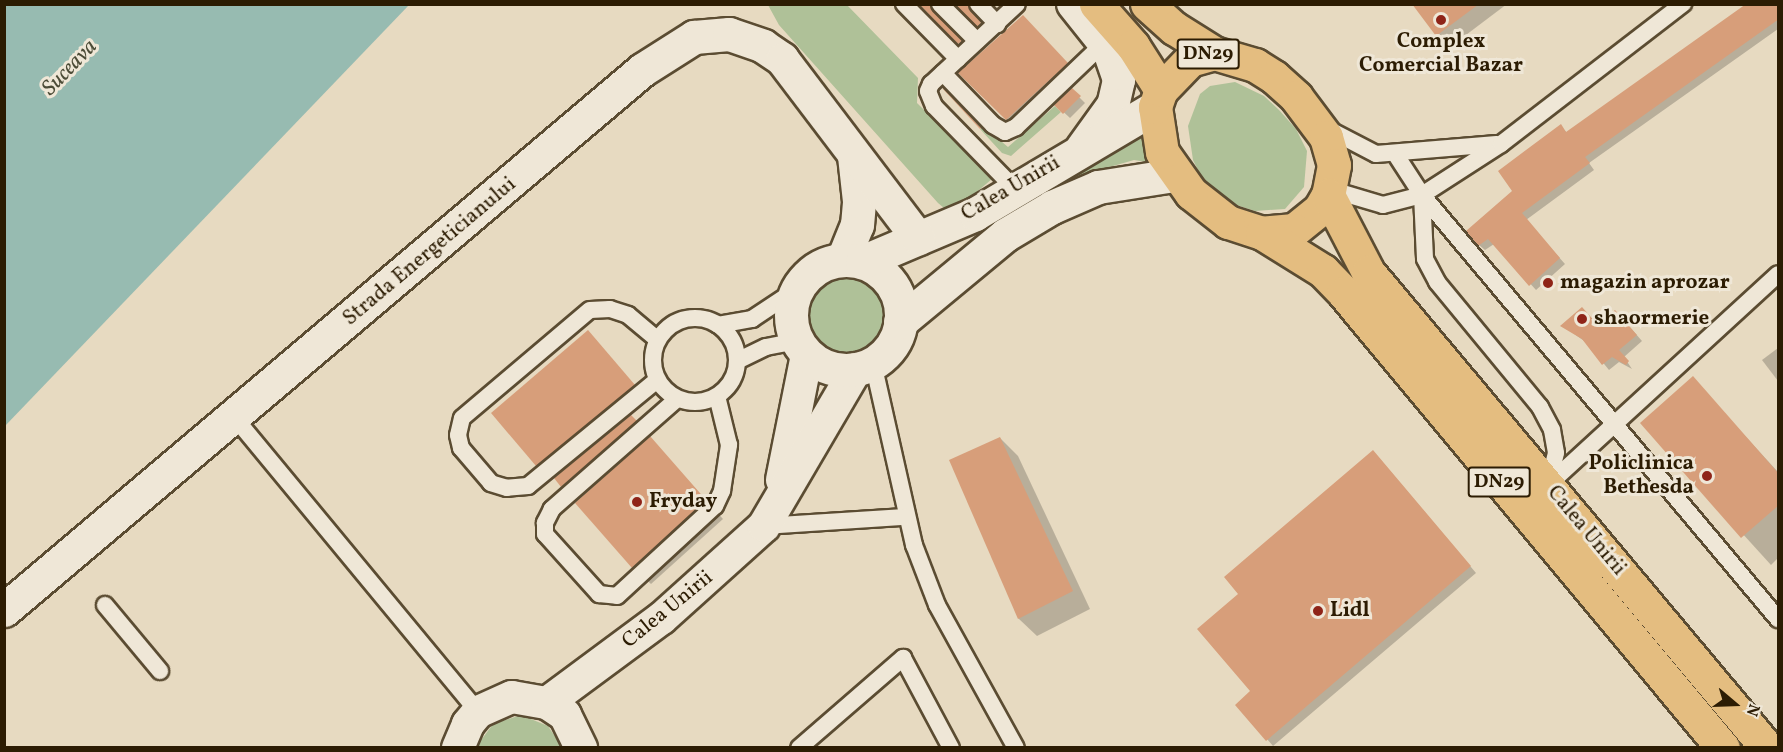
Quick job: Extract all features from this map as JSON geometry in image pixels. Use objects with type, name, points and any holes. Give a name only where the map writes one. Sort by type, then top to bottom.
[{"type":"main road","name":"DN29","points":[[1096,4],[1133,46],[1158,98],[1162,152],[1174,175],[1228,222],[1262,233],[1280,234],[1308,222],[1329,192],[1334,165],[1331,148],[1320,124],[1274,77],[1255,64],[1214,53],[1174,28],[1147,4]]},
{"type":"main road","name":"DN29","points":[[1158,98],[1190,60],[1214,53]]},
{"type":"main road","name":"Calea Unirii","points":[[1329,192],[1368,272],[1767,747]]},
{"type":"main road","name":"Calea Unirii","points":[[1262,233],[1323,271],[1344,293],[1723,747]]},
{"type":"street","points":[[1073,4],[1115,60],[1118,91],[1113,105],[1082,148]]},
{"type":"street","name":"Strada Energeticianului","points":[[4,610],[235,418],[642,70],[694,37],[729,34],[763,46],[782,59],[918,238]]},
{"type":"street","name":"Calea Unirii","points":[[853,260],[918,238],[975,214],[1158,98]]},
{"type":"street","points":[[853,260],[858,209],[854,156]]},
{"type":"street","name":"Calea Unirii","points":[[900,322],[1005,235],[1052,207],[1098,187],[1174,175]]},
{"type":"street","points":[[770,515],[802,348],[791,315],[797,289],[808,274],[825,263],[853,260],[876,268],[896,292],[900,322],[891,345],[864,366],[839,370],[802,348]]},
{"type":"street","name":"Calea Unirii","points":[[548,703],[662,618],[770,515],[864,366]]},
{"type":"street","points":[[458,747],[468,724],[478,712],[512,697],[548,703],[565,715],[581,747]]},
{"type":"lane","points":[[904,4],[958,59]]},
{"type":"lane","points":[[940,4],[977,41]]},
{"type":"lane","points":[[978,4],[997,24]]},
{"type":"lane","points":[[1329,192],[1383,205],[1422,195],[1501,144],[1683,4]]},
{"type":"lane","points":[[1015,5],[943,73],[928,91],[934,106],[1015,189]]},
{"type":"lane","points":[[943,73],[997,129],[1005,132],[1016,127],[1104,43]]},
{"type":"lane","points":[[1320,124],[1355,146],[1376,154],[1396,155],[1501,144]]},
{"type":"lane","points":[[1396,155],[1422,195],[1779,619]]},
{"type":"lane","points":[[1422,195],[1425,259],[1437,282],[1540,407],[1552,430],[1556,453],[1548,485]]},
{"type":"lane","points":[[1548,485],[1779,274]]},
{"type":"lane","points":[[718,325],[729,335],[737,361],[728,387],[717,396],[690,403],[677,399],[657,380],[652,366],[657,339],[678,321],[692,318],[718,325],[752,319],[797,289]]},
{"type":"lane","points":[[657,339],[628,315],[610,309],[590,310],[462,418],[458,435],[461,448],[491,483],[507,488],[528,486],[657,380]]},
{"type":"lane","points":[[737,361],[766,347],[802,348]]},
{"type":"lane","points":[[864,366],[905,517],[937,605],[1016,747]]},
{"type":"lane","points":[[677,399],[552,509],[545,523],[545,534],[599,594],[617,596],[715,506],[722,491],[729,446],[717,396]]},
{"type":"lane","points":[[235,418],[478,712]]},
{"type":"lane","points":[[770,515],[905,517]]},
{"type":"lane","points":[[105,605],[160,671]]},
{"type":"lane","points":[[799,747],[903,658],[951,747]]},
{"type":"green space","points":[[768,5],[847,5],[918,78],[917,103],[993,178],[957,209],[944,208],[779,25]]},
{"type":"green space","points":[[1235,82],[1264,96],[1279,110],[1296,129],[1307,151],[1304,187],[1285,209],[1255,211],[1236,205],[1203,180],[1193,160],[1188,126],[1200,94],[1210,86]]},
{"type":"green space","points":[[1055,106],[1061,112],[1011,156],[1002,153],[980,129],[983,126],[1008,147]]},
{"type":"green space","points":[[1144,125],[1153,163],[1134,160],[1071,178],[1067,169]]},
{"type":"green space","points":[[845,263],[865,267],[882,278],[893,295],[897,315],[893,335],[882,352],[865,363],[845,367],[825,363],[808,352],[797,335],[793,315],[797,295],[808,278],[825,267]]},
{"type":"green space","points":[[521,715],[548,726],[562,747],[476,747],[493,724]]},
{"type":"water","name":"Suceava","points":[[4,5],[409,5],[5,426]]},
{"type":"building","points":[[919,4],[930,4],[962,41],[958,44]]},
{"type":"building","points":[[955,4],[968,4],[981,23],[977,27]]},
{"type":"building","name":"Complex Comercial Bazar","points":[[1412,4],[1479,4],[1436,36]]},
{"type":"building","points":[[1746,4],[1779,4],[1779,19],[1585,157],[1590,163],[1522,213],[1560,258],[1529,286],[1488,239],[1478,246],[1466,231],[1512,191],[1498,171],[1561,124],[1566,132]]},
{"type":"building","points":[[1023,15],[1068,63],[1006,120],[958,73]]},
{"type":"building","points":[[1072,88],[1081,96],[1063,114],[1054,105]]},
{"type":"building","points":[[943,89],[981,128],[980,129]]},
{"type":"building","points":[[1582,307],[1598,325],[1615,310],[1637,335],[1619,350],[1629,361],[1626,365],[1612,357],[1602,365],[1582,339],[1560,326]]},
{"type":"building","points":[[588,330],[635,385],[536,466],[491,413]]},
{"type":"building","points":[[1693,376],[1779,474],[1779,505],[1741,538],[1640,423]]},
{"type":"building","points":[[631,415],[637,421],[561,487],[554,478]]},
{"type":"building","points":[[650,436],[706,500],[632,568],[575,503]]},
{"type":"building","points":[[1000,437],[1073,591],[1018,619],[949,460]]},
{"type":"building","name":"Lidl","points":[[1373,450],[1471,566],[1266,741],[1235,705],[1250,691],[1197,629],[1238,594],[1224,577]]},
{"type":"place","name":"Complex Comercial Bazar","points":[[1441,20]]},
{"type":"place","name":"magazin aprozar","points":[[1548,283]]},
{"type":"place","name":"shaormerie","points":[[1582,319]]},
{"type":"place","name":"Policlinica Bethesda","points":[[1707,476]]},
{"type":"place","name":"Fryday","points":[[637,502]]},
{"type":"place","name":"Lidl","points":[[1318,611]]}]
